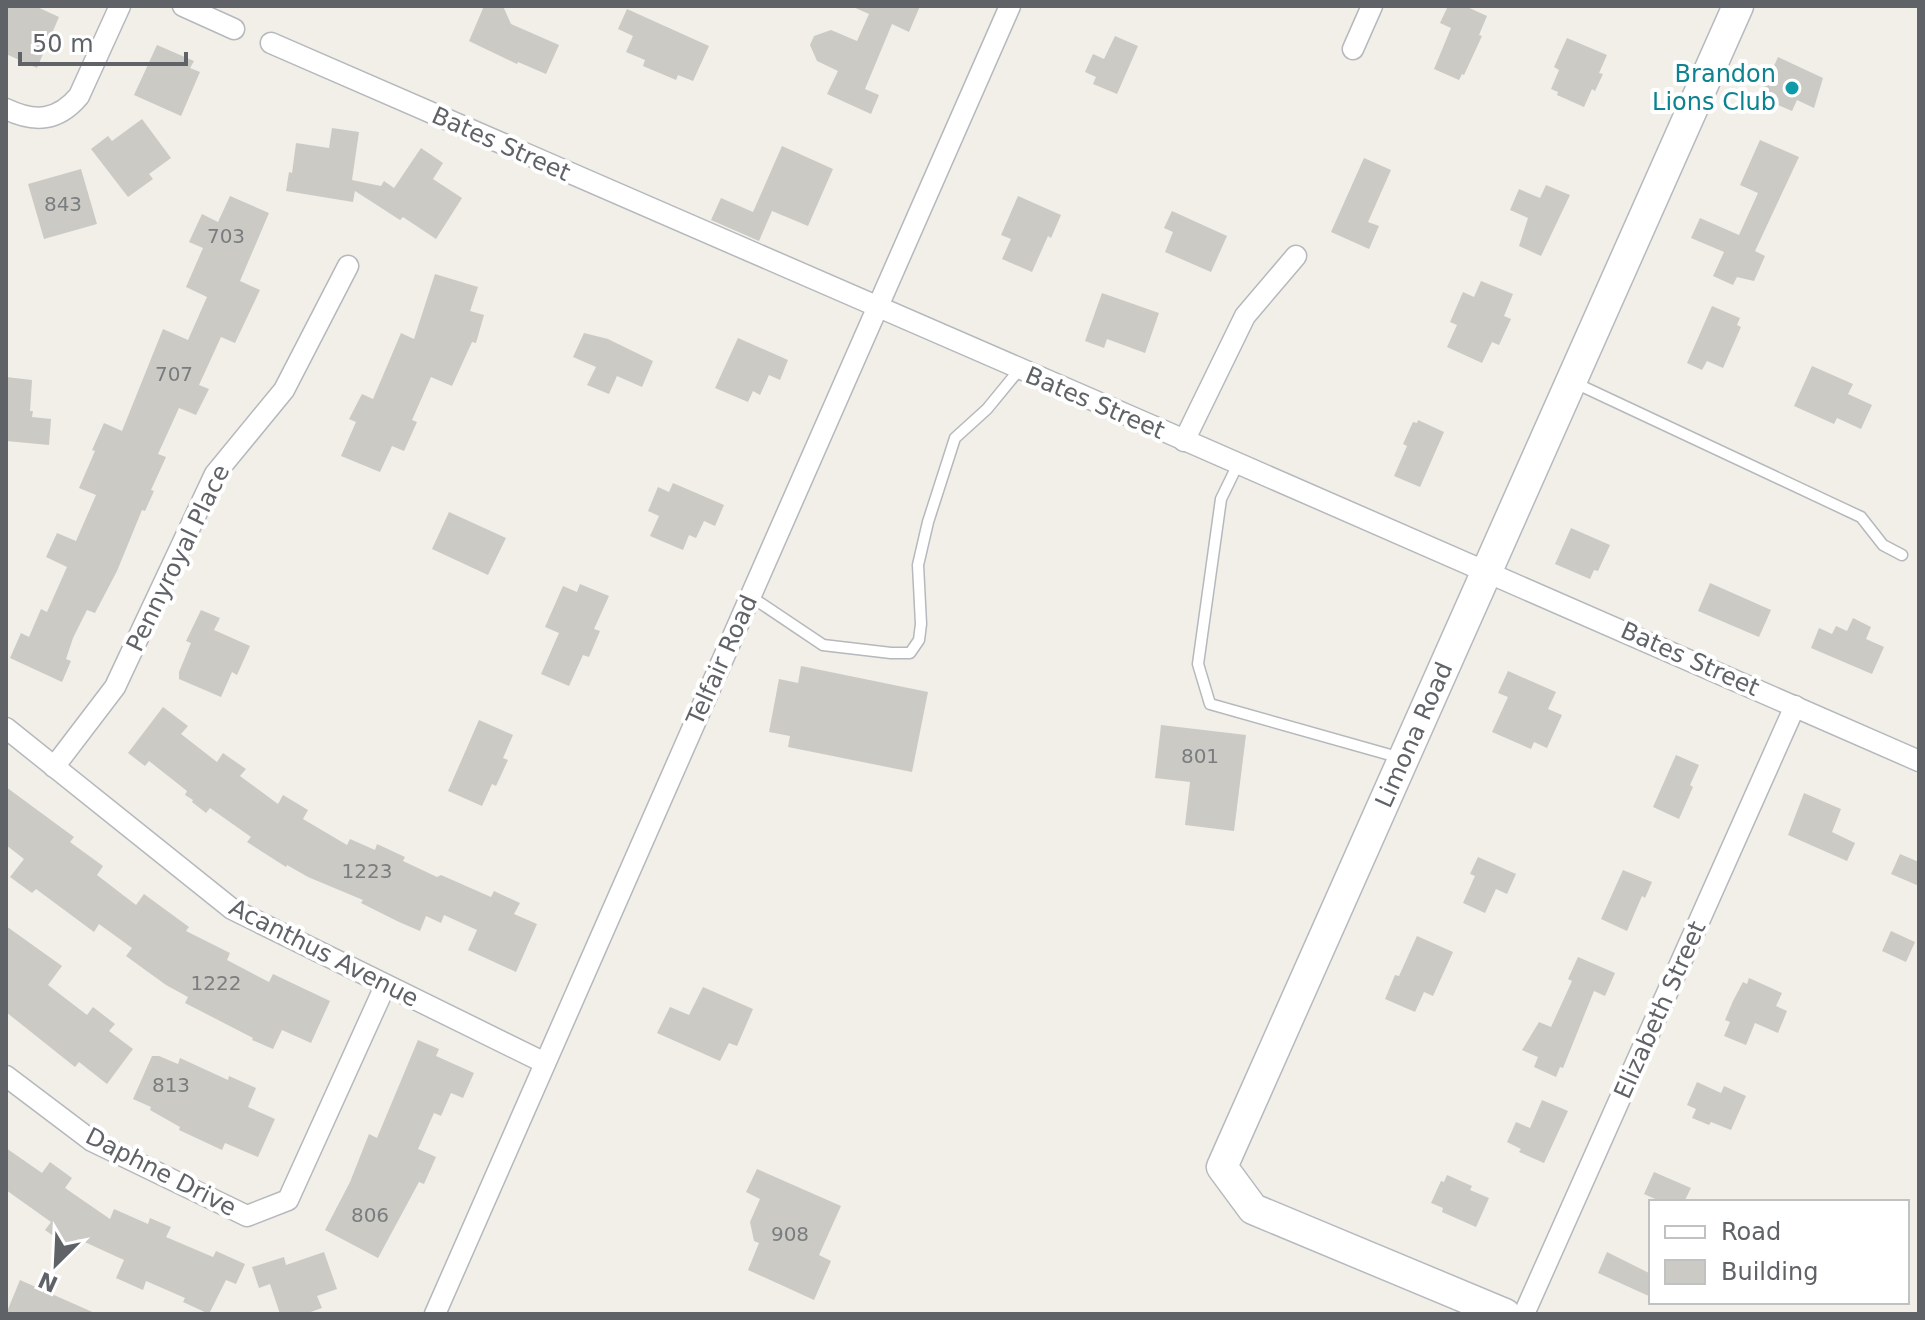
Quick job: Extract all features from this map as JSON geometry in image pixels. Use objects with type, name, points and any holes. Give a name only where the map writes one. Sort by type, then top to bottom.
[{"type":"street","points":[[6,109],[38,119],[54,116],[68,108],[79,96],[120,6]]},
{"type":"street","points":[[183,6],[234,29]]},
{"type":"street","name":"Telfair Road","points":[[435,1314],[1010,6]]},
{"type":"street","points":[[1353,49],[1372,6]]},
{"type":"street","name":"Limona Road","points":[[1505,1314],[1253,1209],[1222,1167],[1738,6]]},
{"type":"street","name":"Bates Street","points":[[271,43],[875,308],[1489,570],[1919,761]]},
{"type":"street","points":[[1184,441],[1245,316],[1296,256]]},
{"type":"street","name":"Pennyroyal Place","points":[[54,767],[115,687],[215,474],[284,390],[348,266]]},
{"type":"street","name":"Elizabeth Street","points":[[1524,1314],[1795,706]]},
{"type":"street","name":"Acanthus Avenue","points":[[6,728],[232,909],[545,1063]]},
{"type":"street","name":"Daphne Drive","points":[[6,1076],[92,1141],[247,1216],[288,1200],[385,986]]},
{"type":"lane","points":[[750,596],[823,645],[910,653],[919,640],[921,624],[918,565],[928,522],[955,438],[987,409],[1019,370]]},
{"type":"lane","points":[[1571,381],[1861,517],[1883,545],[1902,555]]},
{"type":"lane","points":[[1238,464],[1221,499],[1198,664],[1210,704],[1404,759]]},
{"type":"building","points":[[6,6],[35,6],[59,17],[37,68],[6,54]]},
{"type":"building","points":[[484,6],[503,6],[511,24],[559,45],[546,74],[469,41]]},
{"type":"building","points":[[851,6],[920,6],[909,32],[892,24],[865,89],[879,95],[871,114],[827,94],[838,71],[817,61],[810,45],[814,36],[831,30],[857,41],[869,14]]},
{"type":"building","points":[[1448,6],[1465,6],[1487,16],[1479,35],[1482,36],[1459,80],[1434,69],[1451,28],[1440,23]]},
{"type":"building","points":[[627,9],[709,46],[693,81],[678,75],[676,80],[643,66],[645,60],[626,52],[633,36],[618,29]]},
{"type":"building","points":[[1115,36],[1138,46],[1117,94],[1093,84],[1096,77],[1085,72],[1093,54],[1104,59]]},
{"type":"building","points":[[1567,38],[1607,55],[1599,73],[1603,74],[1584,107],[1551,89],[1559,70],[1554,67]]},
{"type":"building","points":[[157,45],[194,61],[190,68],[200,72],[181,116],[134,95]]},
{"type":"building","name":"Brandon Lions Club","points":[[1778,57],[1823,78],[1814,108],[1797,100],[1792,111],[1760,97]]},
{"type":"building","points":[[142,119],[171,158],[149,174],[153,179],[128,197],[91,149],[108,136],[112,141]]},
{"type":"building","points":[[332,128],[359,132],[352,180],[381,186],[384,181],[394,188],[421,148],[443,163],[433,179],[462,198],[436,239],[355,191],[353,202],[286,191],[296,143],[329,148]]},
{"type":"building","points":[[1760,140],[1799,157],[1755,251],[1765,256],[1754,281],[1737,277],[1733,285],[1713,276],[1724,252],[1691,238],[1700,218],[1739,235],[1758,193],[1740,185]]},
{"type":"building","points":[[782,146],[833,169],[808,226],[772,211],[759,241],[711,220],[721,198],[753,212]]},
{"type":"building","points":[[1364,158],[1391,170],[1368,222],[1379,226],[1369,249],[1331,232]]},
{"type":"building","points":[[81,169],[97,224],[44,239],[28,184]]},
{"type":"building","points":[[1546,185],[1570,195],[1541,256],[1519,246],[1528,218],[1510,210],[1519,189],[1540,198]]},
{"type":"building","points":[[230,196],[269,213],[240,281],[260,290],[235,343],[221,337],[199,385],[209,389],[196,415],[179,408],[158,454],[166,457],[151,490],[154,491],[145,511],[142,510],[117,571],[95,613],[87,610],[73,638],[66,659],[71,661],[62,682],[10,658],[21,633],[29,637],[41,609],[47,612],[67,567],[46,557],[57,533],[76,541],[96,495],[79,488],[104,423],[122,431],[163,329],[188,340],[207,297],[186,287],[203,248],[189,242],[202,214],[218,222]]},
{"type":"building","points":[[1018,196],[1061,215],[1032,272],[1002,259],[1011,239],[1001,235]]},
{"type":"building","points":[[1172,211],[1227,236],[1211,272],[1165,252],[1173,232],[1164,228]]},
{"type":"building","points":[[435,274],[478,287],[470,311],[484,315],[476,343],[472,342],[452,386],[431,377],[412,420],[417,422],[404,451],[392,446],[380,472],[341,456],[356,422],[349,419],[362,394],[373,399],[401,333],[414,339]]},
{"type":"building","points":[[1481,281],[1513,294],[1504,316],[1511,319],[1499,345],[1492,342],[1482,363],[1447,347],[1457,325],[1450,322],[1463,292],[1474,297]]},
{"type":"building","points":[[1102,293],[1159,313],[1145,353],[1107,339],[1104,348],[1085,341]]},
{"type":"building","points":[[1712,306],[1740,318],[1737,325],[1741,327],[1723,368],[1707,361],[1702,370],[1687,363]]},
{"type":"building","points":[[584,333],[608,339],[653,361],[642,387],[617,376],[609,394],[587,385],[596,367],[573,357]]},
{"type":"building","points":[[738,338],[788,360],[780,380],[769,375],[760,395],[753,391],[748,402],[715,388]]},
{"type":"building","points":[[1812,366],[1853,384],[1848,394],[1872,405],[1861,429],[1837,418],[1834,424],[1794,406]]},
{"type":"building","points":[[6,377],[32,380],[30,411],[33,411],[32,417],[51,419],[49,445],[6,441]]},
{"type":"building","points":[[1418,420],[1444,432],[1420,487],[1394,476],[1407,446],[1403,444],[1413,422],[1417,423]]},
{"type":"building","points":[[673,483],[724,505],[715,526],[704,521],[696,538],[689,535],[683,550],[650,536],[659,516],[648,511],[658,487],[669,492]]},
{"type":"building","points":[[449,512],[506,538],[488,575],[432,549]]},
{"type":"building","points":[[1571,528],[1610,545],[1598,571],[1594,570],[1590,579],[1555,564]]},
{"type":"building","points":[[1710,583],[1771,610],[1759,637],[1698,611]]},
{"type":"building","points":[[580,584],[609,596],[594,629],[600,631],[589,657],[583,655],[569,686],[541,674],[559,633],[545,627],[563,586],[577,592]]},
{"type":"building","points":[[201,610],[220,618],[214,630],[250,646],[237,675],[232,672],[221,697],[179,679],[191,643],[186,641]]},
{"type":"building","points":[[1853,618],[1871,627],[1866,639],[1884,647],[1872,674],[1811,648],[1819,628],[1832,634],[1836,626],[1847,631]]},
{"type":"building","points":[[801,666],[928,692],[912,772],[788,747],[790,736],[769,732],[779,679],[798,683]]},
{"type":"building","points":[[1508,671],[1556,692],[1548,709],[1562,715],[1547,748],[1534,742],[1531,749],[1492,732],[1508,697],[1498,693]]},
{"type":"building","points":[[163,707],[188,726],[181,734],[217,762],[223,753],[246,769],[240,776],[278,804],[283,795],[308,810],[303,819],[347,845],[350,839],[375,850],[377,844],[437,877],[441,875],[491,897],[494,891],[520,903],[514,914],[537,924],[516,972],[468,950],[477,930],[444,915],[441,923],[426,916],[420,931],[399,922],[361,903],[363,900],[286,867],[247,842],[251,837],[210,808],[206,813],[185,795],[187,791],[149,761],[145,766],[128,753]]},
{"type":"building","points":[[479,720],[513,735],[503,758],[508,760],[482,806],[448,791]]},
{"type":"building","points":[[1161,725],[1246,735],[1234,831],[1185,825],[1190,782],[1155,778]]},
{"type":"building","points":[[1676,755],[1699,765],[1679,819],[1653,807]]},
{"type":"building","points":[[6,787],[74,837],[70,842],[103,866],[97,875],[136,905],[144,894],[189,927],[186,931],[230,953],[227,960],[269,982],[273,974],[330,1001],[311,1043],[282,1030],[273,1049],[252,1040],[185,1003],[188,997],[126,956],[132,948],[99,924],[94,932],[36,889],[32,893],[10,877],[24,859],[6,845]]},
{"type":"building","points":[[1804,793],[1841,809],[1832,832],[1855,843],[1847,861],[1788,835]]},
{"type":"building","points":[[1900,854],[1919,862],[1919,886],[1891,874]]},
{"type":"building","points":[[1478,857],[1516,874],[1507,894],[1496,889],[1485,913],[1463,903],[1475,876],[1470,874]]},
{"type":"building","points":[[1623,870],[1652,882],[1645,898],[1642,896],[1627,931],[1601,919]]},
{"type":"building","points":[[6,926],[62,966],[48,985],[87,1015],[93,1007],[115,1024],[109,1031],[133,1049],[107,1084],[79,1062],[75,1067],[6,1012]]},
{"type":"building","points":[[1891,931],[1915,942],[1906,962],[1882,951]]},
{"type":"building","points":[[1417,936],[1453,952],[1433,996],[1424,992],[1415,1012],[1385,999]]},
{"type":"building","points":[[1578,957],[1615,973],[1605,996],[1594,991],[1563,1068],[1560,1067],[1556,1077],[1534,1067],[1538,1057],[1522,1050],[1539,1022],[1551,1027],[1572,981],[1568,979]]},
{"type":"building","points":[[1749,978],[1782,993],[1776,1006],[1787,1011],[1778,1033],[1755,1023],[1746,1045],[1724,1036],[1730,1022],[1725,1020],[1733,1001],[1743,982],[1747,984]]},
{"type":"building","points":[[703,987],[753,1009],[737,1046],[729,1043],[720,1061],[657,1033],[670,1007],[689,1015]]},
{"type":"building","points":[[418,1040],[439,1049],[436,1056],[474,1073],[463,1098],[451,1093],[441,1116],[434,1113],[418,1149],[436,1157],[424,1184],[419,1182],[378,1258],[325,1230],[350,1182],[369,1134],[377,1138]]},
{"type":"building","points":[[152,1056],[178,1064],[180,1058],[228,1080],[229,1076],[256,1088],[248,1107],[275,1119],[258,1157],[225,1143],[222,1150],[179,1130],[180,1127],[150,1110],[151,1107],[133,1099]]},
{"type":"building","points":[[1697,1082],[1721,1093],[1724,1086],[1746,1096],[1731,1130],[1692,1118],[1696,1109],[1687,1105]]},
{"type":"building","points":[[1542,1100],[1568,1111],[1544,1163],[1519,1152],[1521,1149],[1507,1142],[1516,1122],[1530,1128]]},
{"type":"building","points":[[6,1148],[42,1173],[50,1162],[72,1178],[65,1188],[110,1219],[114,1209],[148,1224],[150,1218],[171,1227],[166,1237],[213,1257],[216,1251],[245,1264],[236,1284],[226,1280],[209,1314],[183,1302],[185,1298],[146,1281],[143,1290],[116,1278],[124,1260],[78,1239],[72,1249],[45,1230],[51,1222],[6,1190]]},
{"type":"building","points":[[757,1169],[841,1206],[819,1255],[831,1261],[814,1300],[748,1270],[759,1243],[754,1241],[750,1222],[760,1199],[746,1192]]},
{"type":"building","points":[[1654,1172],[1691,1188],[1685,1200],[1658,1200],[1644,1194]]},
{"type":"building","points":[[1447,1175],[1489,1198],[1476,1227],[1442,1212],[1443,1208],[1431,1203]]},
{"type":"building","points":[[324,1252],[337,1289],[317,1296],[322,1308],[305,1314],[280,1314],[270,1284],[259,1288],[252,1267],[284,1257],[286,1265]]},
{"type":"building","points":[[1607,1252],[1649,1273],[1649,1296],[1598,1273]]},
{"type":"building","points":[[20,1280],[97,1314],[6,1314]]},
{"type":"place","name":"Brandon Lions Club","points":[[1792,88]]}]
